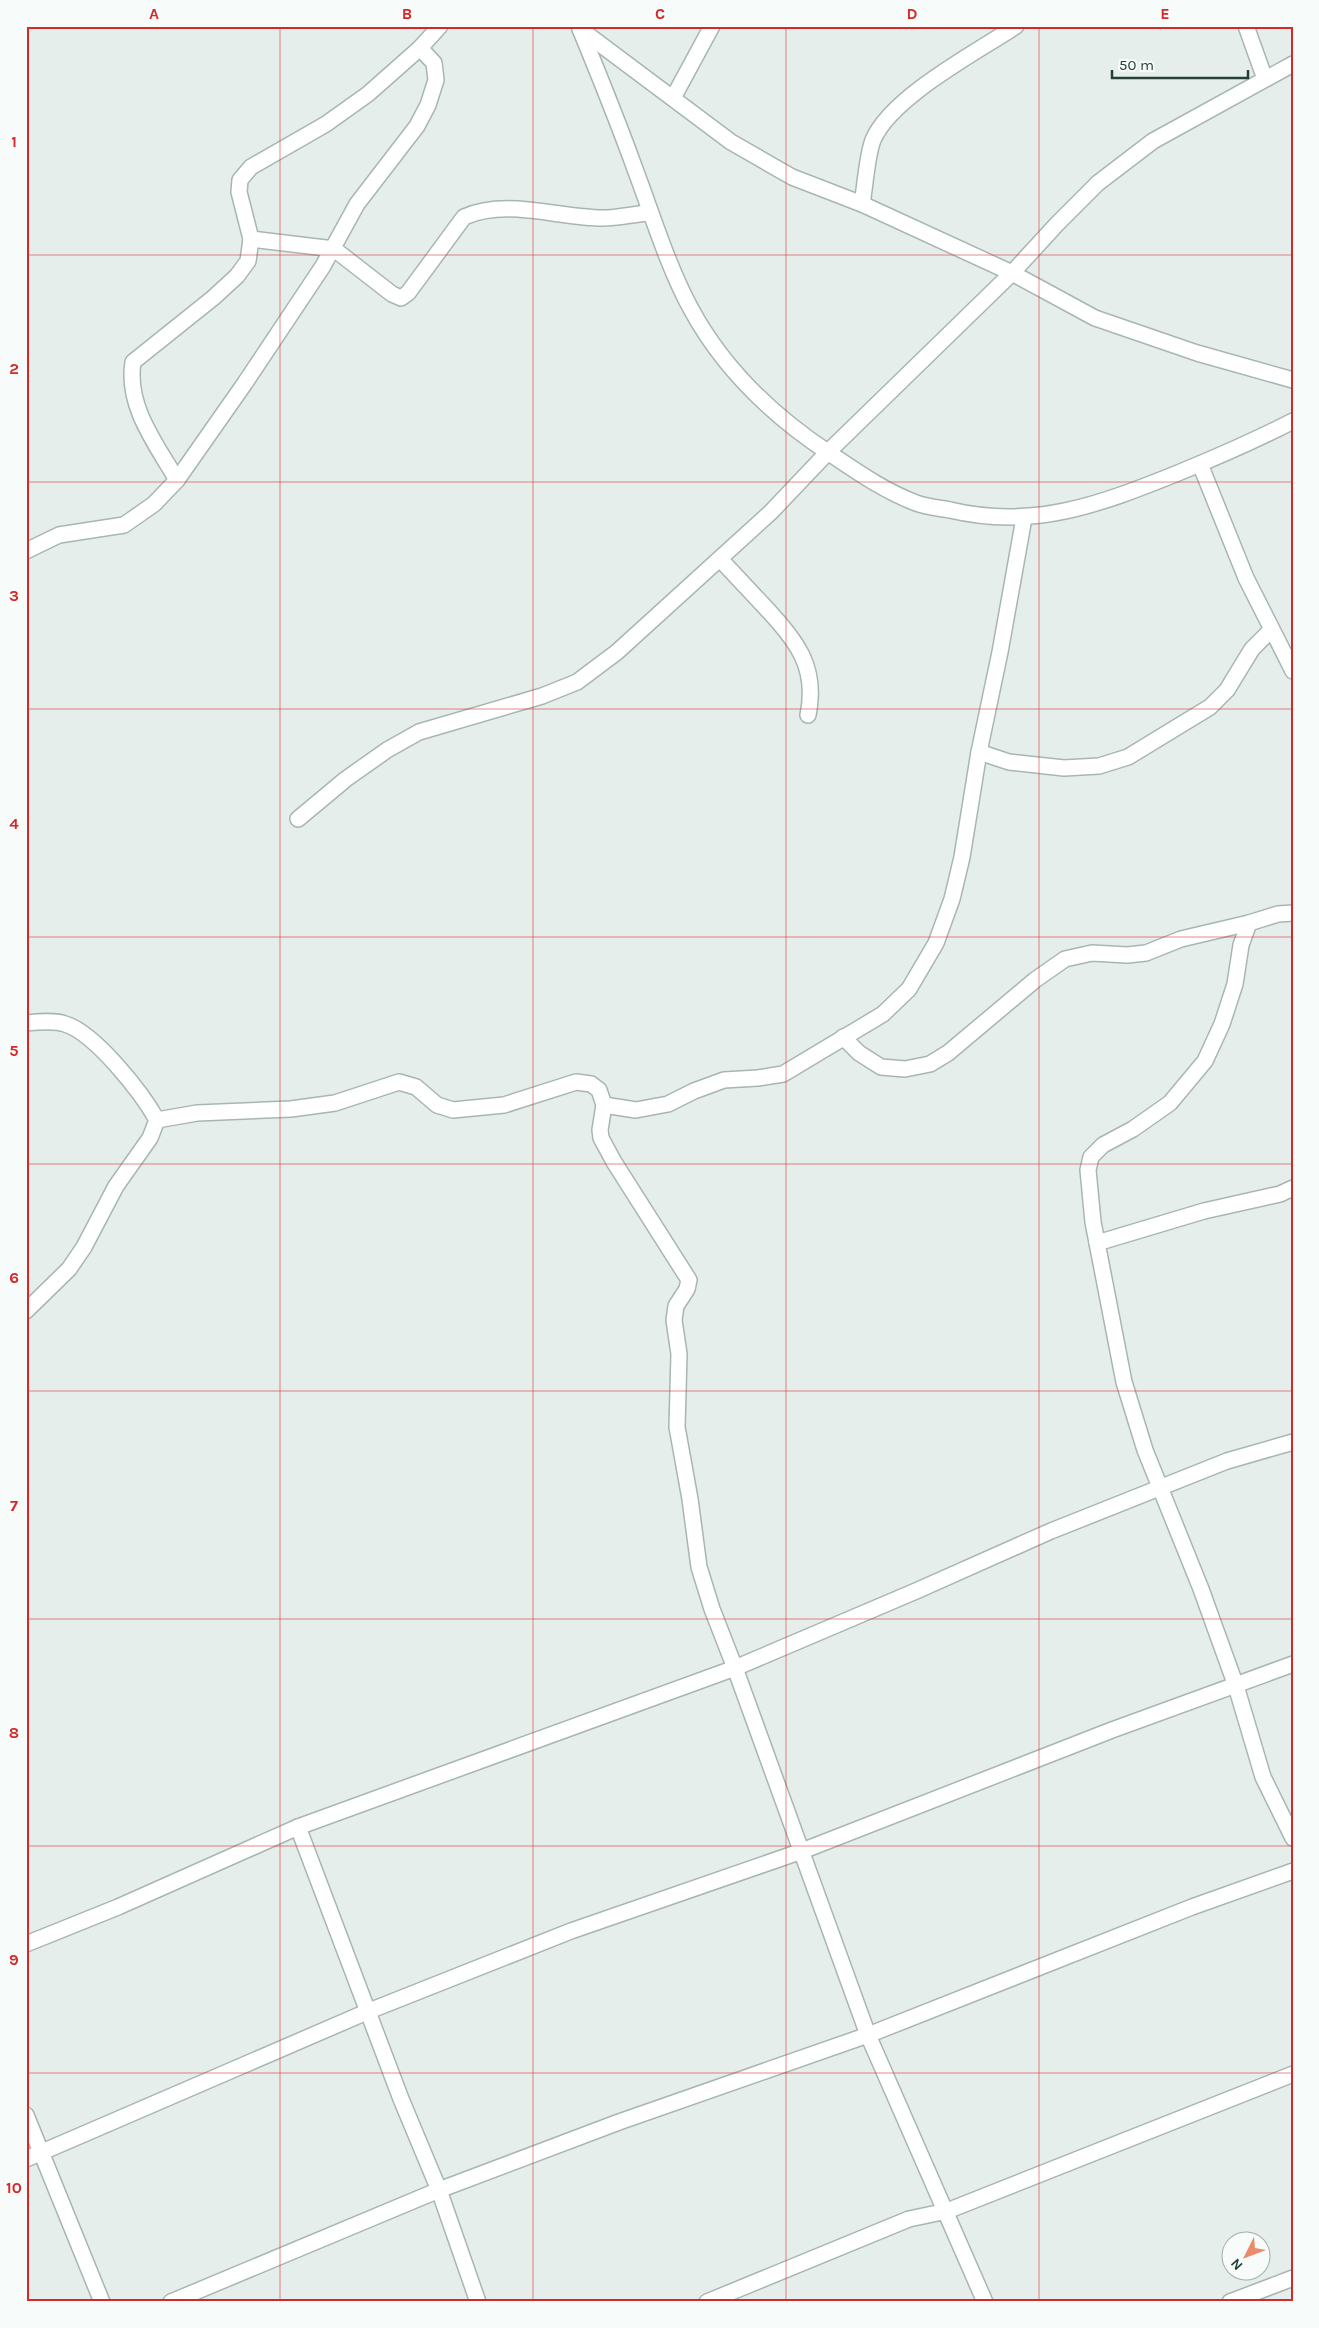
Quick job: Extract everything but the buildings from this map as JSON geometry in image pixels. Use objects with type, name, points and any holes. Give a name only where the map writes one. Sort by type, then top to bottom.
[{"type":"street","points":[[177,480],[145,426],[138,410],[131,371],[132,362],[237,276],[248,261],[251,239],[239,192],[240,180],[252,167],[326,124],[368,94],[420,48],[440,26]]},
{"type":"street","points":[[673,98],[712,26]]},
{"type":"street","points":[[862,204],[873,141],[887,117],[909,97],[1016,26]]},
{"type":"street","points":[[1246,26],[1265,79]]},
{"type":"street","points":[[579,27],[731,142],[792,176],[862,204],[1012,273],[1095,318],[1197,353],[1293,380]]},
{"type":"street","points":[[579,27],[621,130],[649,213],[690,308],[712,343],[773,413],[868,479],[916,503],[972,516],[1024,518],[1073,510],[1114,499],[1258,439],[1293,421]]},
{"type":"street","points":[[26,551],[59,535],[124,525],[154,504],[177,480],[246,383],[334,249],[358,204],[403,146],[428,105],[436,80],[434,63],[420,48]]},
{"type":"street","points":[[298,820],[354,773],[387,750],[419,732],[542,696],[577,682],[617,652],[777,506],[828,452],[1012,273],[1098,183],[1145,147],[1293,64]]},
{"type":"street","points":[[251,239],[334,249],[392,294],[401,298],[408,293],[464,217],[476,212],[494,209],[531,210],[603,218],[649,213]]},
{"type":"street","points":[[1200,464],[1246,578],[1293,671]]},
{"type":"street","points":[[604,1105],[636,1110],[668,1104],[694,1091],[724,1080],[783,1074],[883,1014],[909,989],[936,943],[952,899],[960,866],[979,752],[1000,652],[1024,518]]},
{"type":"street","points":[[720,559],[792,637],[803,654],[810,678],[811,700],[808,715]]},
{"type":"street","points":[[979,752],[1009,762],[1064,768],[1099,766],[1128,757],[1210,707],[1227,690],[1252,649],[1271,630]]},
{"type":"street","points":[[843,1037],[859,1053],[881,1067],[905,1069],[930,1064],[948,1053],[1034,980],[1065,960],[1092,953],[1126,955],[1146,953],[1180,939],[1249,923],[1278,914],[1293,913]]},
{"type":"street","points":[[1249,923],[1241,945],[1235,984],[1222,1024],[1205,1061],[1170,1103],[1133,1129],[1103,1145],[1091,1157],[1088,1170],[1097,1243],[1124,1382],[1146,1450],[1201,1589],[1236,1686],[1263,1777],[1293,1838]]},
{"type":"street","points":[[26,1022],[65,1024],[92,1040],[145,1099],[158,1120]]},
{"type":"street","points":[[158,1120],[197,1114],[291,1109],[335,1103],[399,1082],[416,1087],[437,1105],[454,1110],[504,1105],[576,1082],[591,1084],[599,1090],[604,1105],[600,1130],[601,1138],[688,1280],[687,1289],[676,1306],[674,1320],[679,1354],[677,1427],[690,1499],[699,1567],[712,1609],[868,2034],[947,2211],[984,2302]]},
{"type":"street","points":[[26,1311],[68,1269],[84,1246],[116,1186],[150,1138],[158,1120]]},
{"type":"street","points":[[1097,1243],[1204,1210],[1280,1194],[1293,1188]]},
{"type":"street","points":[[26,1944],[118,1907],[298,1827],[735,1668],[916,1592],[1050,1531],[1227,1461],[1293,1442]]},
{"type":"street","points":[[26,2159],[42,2154],[369,2011],[571,1931],[802,1852],[1112,1730],[1293,1664]]},
{"type":"street","points":[[298,1827],[401,2099],[439,2190],[478,2302]]},
{"type":"street","points":[[171,2302],[439,2190],[619,2122],[868,2034],[1192,1907],[1293,1871]]},
{"type":"street","points":[[707,2302],[909,2219],[947,2211],[1293,2074]]},
{"type":"street","points":[[26,2115],[102,2302]]},
{"type":"street","points":[[1230,2302],[1293,2278]]}]
